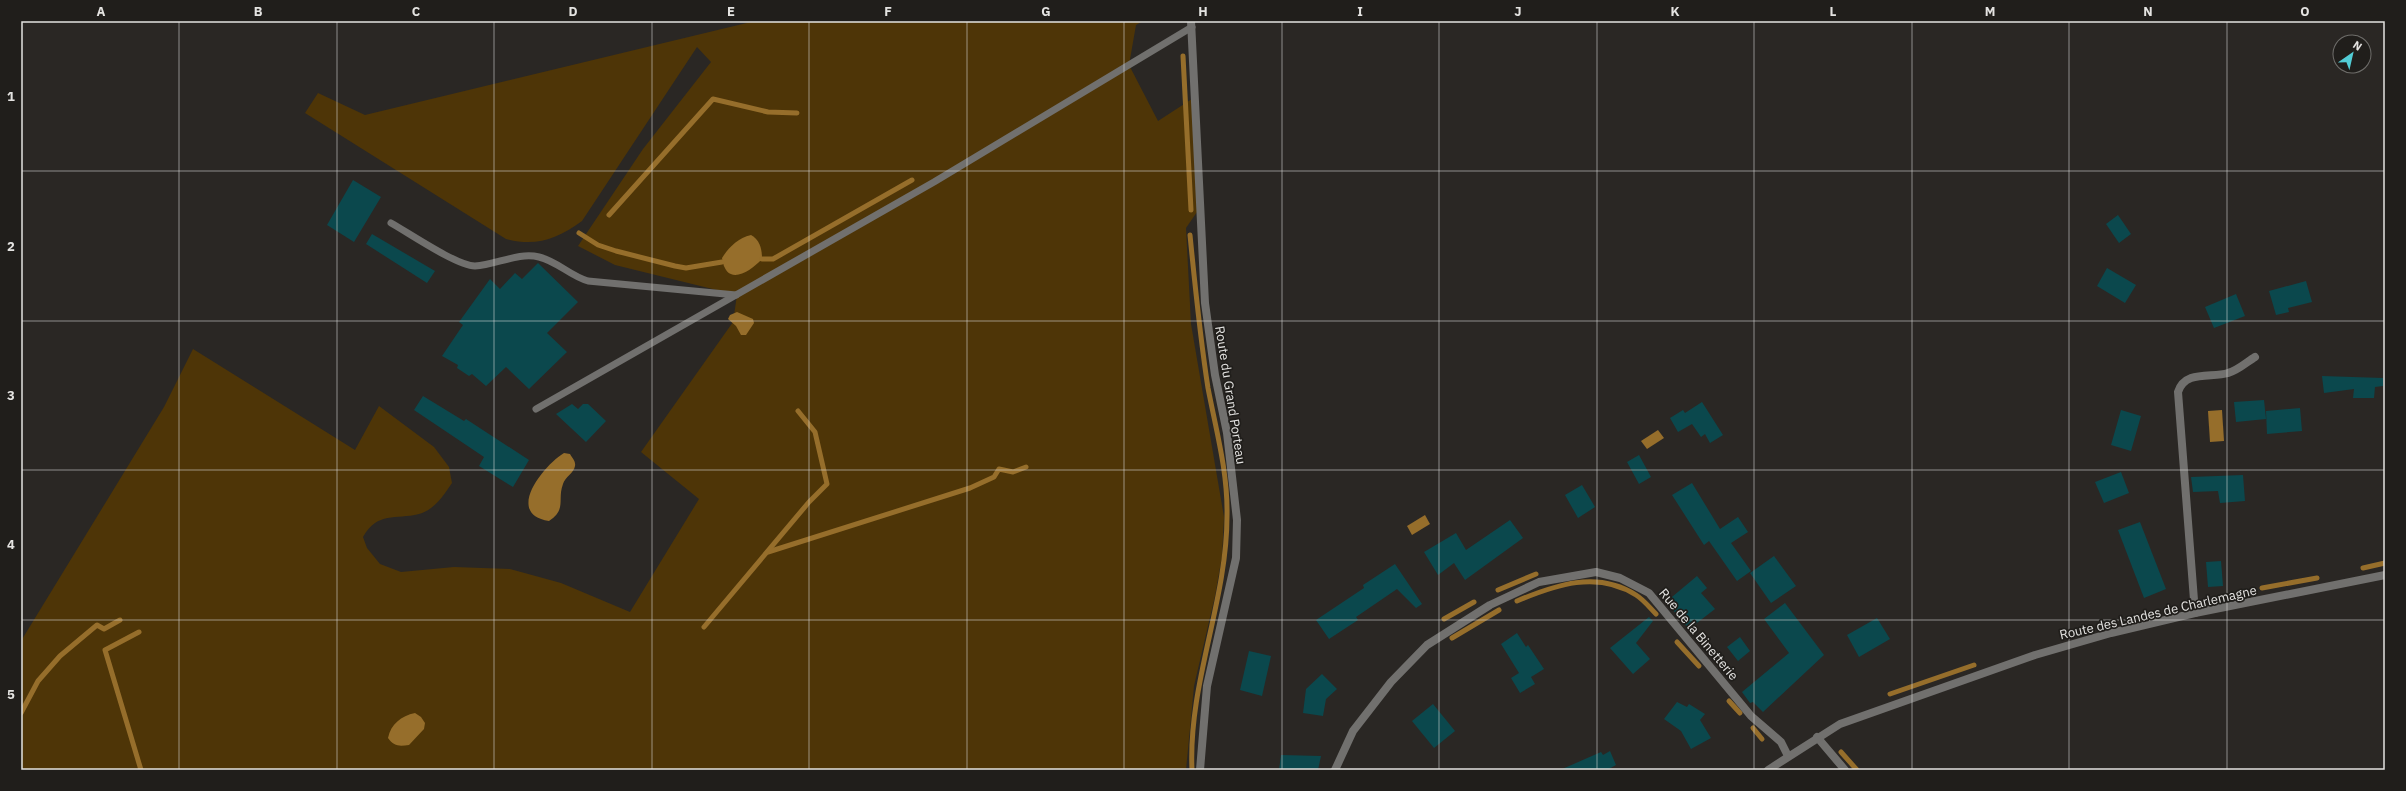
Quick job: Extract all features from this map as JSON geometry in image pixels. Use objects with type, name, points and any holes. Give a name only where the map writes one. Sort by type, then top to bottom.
[{"type":"street","name":"Route du Grand Porteau","points":[[1191,24],[1205,303],[1215,375],[1227,433],[1237,520],[1236,558],[1207,686],[1200,770]]},
{"type":"street","points":[[2195,613],[2178,392],[2181,384],[2190,378],[2229,373],[2255,357]]},
{"type":"street","name":"Rue de la Binetterie","points":[[1335,770],[1353,731],[1391,682],[1427,645],[1490,606],[1539,582],[1596,572],[1620,578],[1649,593],[1751,716],[1781,742],[1788,756]]},
{"type":"street","name":"Route des Landes de Charlemagne","points":[[1768,770],[1840,724],[1996,668],[2111,633],[2195,613],[2385,575]]},
{"type":"street","points":[[1818,737],[1845,770]]},
{"type":"lane","points":[[536,409],[934,182],[1191,24]]},
{"type":"lane","points":[[391,223],[464,265],[484,265],[526,256],[539,257],[568,273],[588,281],[737,294]]},
{"type":"shaded area","points":[[755,21],[1143,21],[1136,25],[1129,65],[1158,121],[1195,97],[1197,212],[1186,228],[1191,324],[1224,517],[1222,556],[1215,596],[1194,686],[1186,770],[21,770],[21,641],[164,407],[193,349],[355,450],[379,406],[434,447],[449,467],[452,483],[438,502],[424,512],[410,516],[381,520],[369,529],[363,537],[367,548],[380,564],[401,572],[454,567],[510,569],[561,583],[630,612],[699,499],[641,452],[733,322],[737,295],[615,265],[578,246],[643,149],[711,62],[697,47],[582,221],[564,233],[537,242],[506,239],[305,113],[318,93],[365,115]]},
{"type":"shaded area","points":[[751,235],[757,239],[760,245],[762,259],[751,269],[739,275],[733,275],[724,267],[722,258],[734,244],[742,238]]},
{"type":"shaded area","points":[[737,312],[753,319],[754,323],[746,335],[741,335],[736,326],[728,319],[730,315]]},
{"type":"shaded area","points":[[2222,410],[2224,441],[2210,442],[2208,411]]},
{"type":"shaded area","points":[[1658,430],[1664,438],[1647,449],[1641,441]]},
{"type":"shaded area","points":[[564,453],[570,454],[575,466],[563,484],[561,490],[560,508],[555,517],[549,521],[536,517],[530,509],[529,500],[532,489],[547,468]]},
{"type":"shaded area","points":[[1425,515],[1430,524],[1412,535],[1407,526]]},
{"type":"shaded area","points":[[415,713],[421,717],[425,723],[424,729],[409,745],[400,746],[393,743],[388,738],[394,725],[405,716]]},
{"type":"building","points":[[353,180],[381,197],[354,242],[327,225]]},
{"type":"building","points":[[2118,215],[2131,234],[2119,243],[2106,224]]},
{"type":"building","points":[[372,234],[435,271],[427,283],[366,244]]},
{"type":"building","points":[[538,263],[578,302],[547,333],[567,352],[529,389],[506,367],[486,386],[472,374],[469,376],[457,368],[458,365],[442,356],[463,325],[459,322],[490,279],[500,289],[515,273],[522,279]]},
{"type":"building","points":[[2107,268],[2136,285],[2125,303],[2097,286]]},
{"type":"building","points":[[2306,281],[2312,302],[2288,308],[2289,312],[2276,315],[2269,291]]},
{"type":"building","points":[[2236,294],[2245,316],[2214,328],[2205,307]]},
{"type":"building","points":[[2322,376],[2383,378],[2383,386],[2375,387],[2374,398],[2353,398],[2354,389],[2324,393]]},
{"type":"building","points":[[423,396],[464,421],[466,419],[529,460],[513,487],[479,466],[484,457],[414,410]]},
{"type":"building","points":[[2264,400],[2266,419],[2236,422],[2234,402]]},
{"type":"building","points":[[1702,402],[1723,435],[1710,443],[1705,434],[1701,437],[1692,424],[1678,432],[1670,418],[1683,410],[1685,413]]},
{"type":"building","points":[[572,404],[578,409],[583,404],[588,404],[606,421],[586,442],[556,414]]},
{"type":"building","points":[[2300,408],[2302,431],[2267,434],[2266,411]]},
{"type":"building","points":[[2121,410],[2141,416],[2131,451],[2111,445]]},
{"type":"building","points":[[1639,455],[1651,477],[1639,484],[1627,462]]},
{"type":"building","points":[[2121,472],[2129,493],[2104,503],[2095,482]]},
{"type":"building","points":[[2243,475],[2245,501],[2220,503],[2218,491],[2193,492],[2191,477]]},
{"type":"building","points":[[1692,483],[1720,529],[1738,517],[1748,532],[1731,543],[1751,571],[1737,581],[1709,541],[1704,545],[1672,495]]},
{"type":"building","points":[[1582,485],[1595,507],[1578,518],[1565,495]]},
{"type":"building","points":[[1510,520],[1523,538],[1465,580],[1454,563],[1438,575],[1424,552],[1456,533],[1466,550]]},
{"type":"building","points":[[2140,522],[2166,589],[2144,598],[2118,530]]},
{"type":"building","points":[[1774,556],[1796,586],[1771,603],[1750,573]]},
{"type":"building","points":[[2221,561],[2223,586],[2208,587],[2206,562]]},
{"type":"building","points":[[1395,564],[1422,604],[1416,608],[1397,589],[1356,617],[1358,620],[1329,639],[1316,620],[1364,588],[1363,585]]},
{"type":"building","points":[[1697,576],[1707,588],[1701,593],[1715,609],[1689,629],[1666,602]]},
{"type":"building","points":[[1785,603],[1824,655],[1763,712],[1753,702],[1750,703],[1742,692],[1789,653],[1764,619]]},
{"type":"building","points":[[1649,617],[1653,621],[1636,643],[1650,659],[1633,674],[1610,648]]},
{"type":"building","points":[[1877,618],[1890,639],[1859,657],[1847,635]]},
{"type":"building","points":[[1517,633],[1526,647],[1528,645],[1544,669],[1531,677],[1535,684],[1520,693],[1511,678],[1519,673],[1501,644]]},
{"type":"building","points":[[1740,637],[1750,651],[1738,661],[1727,647]]},
{"type":"building","points":[[1249,651],[1271,656],[1262,696],[1240,690]]},
{"type":"building","points":[[1322,674],[1337,689],[1326,699],[1323,716],[1303,713],[1306,689]]},
{"type":"building","points":[[1677,702],[1687,707],[1689,704],[1705,714],[1700,720],[1711,738],[1691,749],[1681,731],[1664,719]]},
{"type":"building","points":[[1433,704],[1455,731],[1434,748],[1412,721]]},
{"type":"building","points":[[1610,751],[1616,765],[1607,770],[1560,770],[1601,752],[1603,755]]},
{"type":"building","points":[[1281,755],[1321,756],[1318,770],[1279,770]]},
{"type":"waterway","points":[[1183,56],[1191,210]]},
{"type":"waterway","points":[[609,215],[713,99],[768,112],[797,113]]},
{"type":"waterway","points":[[762,259],[773,259],[912,180]]},
{"type":"waterway","points":[[579,233],[598,245],[675,266],[686,268],[722,262]]},
{"type":"waterway","points":[[1190,235],[1205,369],[1224,467],[1227,500],[1225,548],[1221,580],[1201,674],[1196,706],[1192,738],[1192,770]]},
{"type":"waterway","points":[[704,627],[809,502],[827,484],[815,432],[798,411]]},
{"type":"waterway","points":[[768,552],[970,488],[994,477],[999,469],[1013,472],[1026,467]]},
{"type":"waterway","points":[[2363,568],[2385,563]]},
{"type":"waterway","points":[[1498,590],[1536,574]]},
{"type":"waterway","points":[[2262,588],[2317,578]]},
{"type":"waterway","points":[[1517,601],[1561,585],[1591,582],[1606,583],[1621,587],[1636,595],[1656,614]]},
{"type":"waterway","points":[[1444,619],[1474,602]]},
{"type":"waterway","points":[[1452,638],[1499,610]]},
{"type":"waterway","points":[[21,713],[38,681],[60,656],[97,625],[104,629],[120,620]]},
{"type":"waterway","points":[[139,632],[105,650],[141,770]]},
{"type":"waterway","points":[[1677,642],[1699,666]]},
{"type":"waterway","points":[[1890,694],[1974,665]]},
{"type":"waterway","points":[[1729,701],[1740,713]]},
{"type":"waterway","points":[[1753,728],[1762,739]]},
{"type":"waterway","points":[[1841,752],[1857,770]]}]
